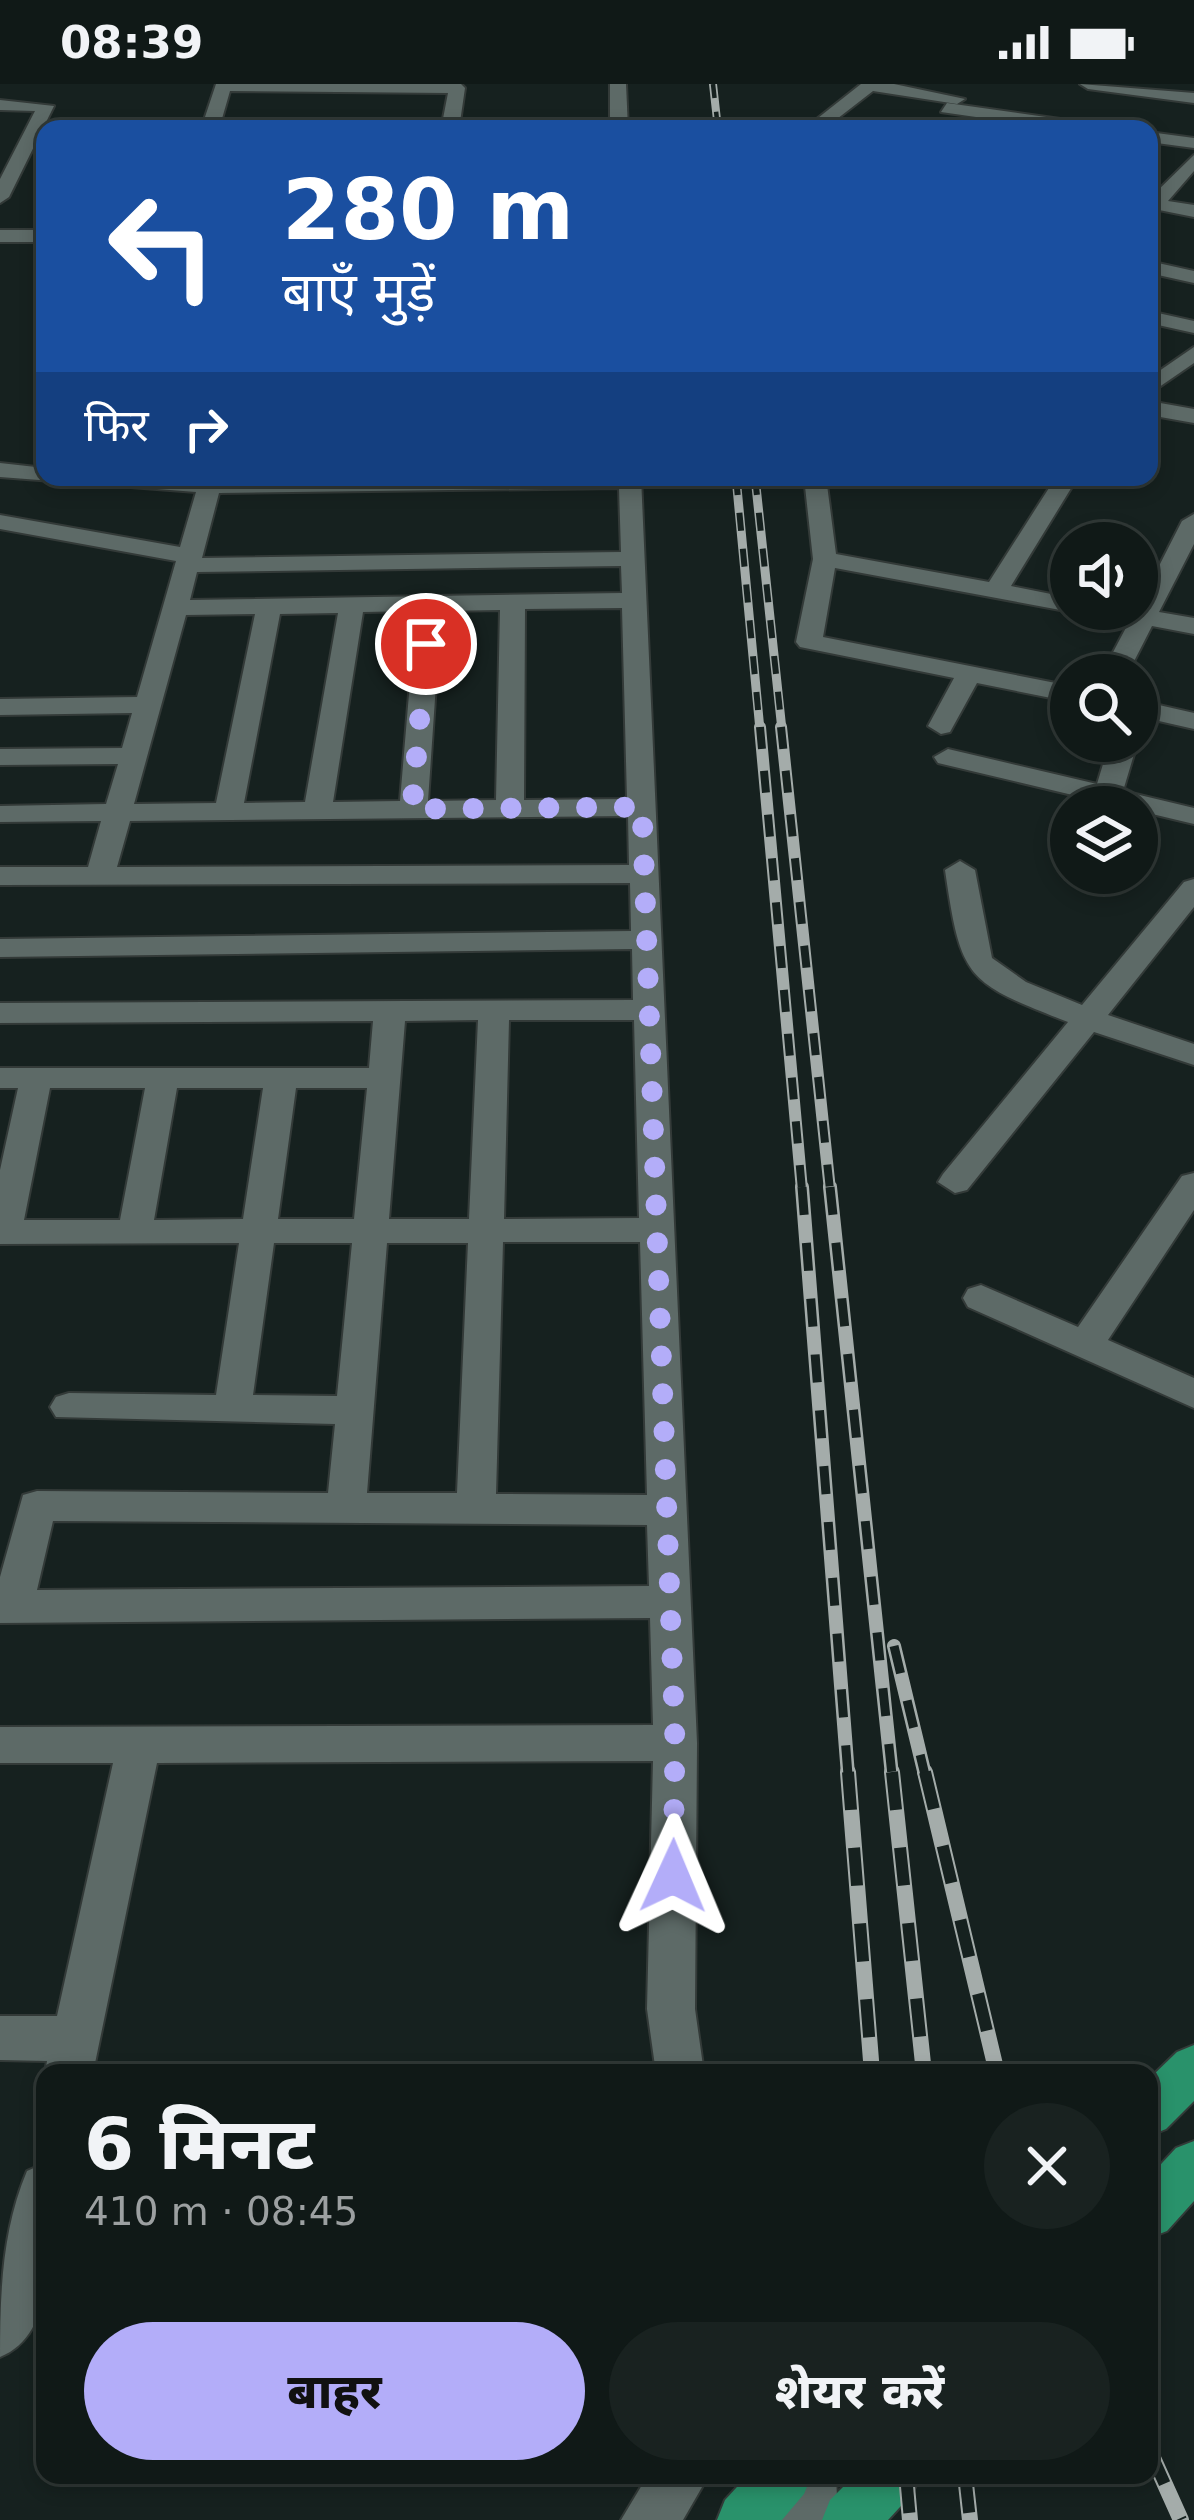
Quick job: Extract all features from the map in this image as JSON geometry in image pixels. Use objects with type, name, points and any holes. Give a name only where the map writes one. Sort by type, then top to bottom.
[{"type":"main road","points":[[1158,2103],[1194,2068]]},
{"type":"main road","points":[[1158,2203],[1194,2165]]},
{"type":"main road","points":[[745,2520],[777,2484]]},
{"type":"main road","points":[[850,2520],[884,2484]]},
{"type":"street","points":[[37,120],[58,84]]},
{"type":"street","points":[[619,84],[620,120]]},
{"type":"street","points":[[824,120],[870,84],[947,108],[1032,120]]},
{"type":"street","points":[[947,108],[973,84]]},
{"type":"street","points":[[1088,84],[1194,98]]},
{"type":"street","points":[[213,120],[224,85],[457,88],[452,120]]},
{"type":"street","points":[[0,105],[46,106]]},
{"type":"street","points":[[0,197],[8,164],[36,121]]},
{"type":"street","points":[[1158,137],[1194,143]]},
{"type":"street","points":[[1158,201],[1187,171]]},
{"type":"street","points":[[1158,208],[1194,211]]},
{"type":"street","points":[[0,236],[36,236]]},
{"type":"street","points":[[1158,269],[1194,277]]},
{"type":"street","points":[[1158,319],[1194,327]]},
{"type":"street","points":[[1158,376],[1194,353]]},
{"type":"street","points":[[1158,410],[1194,416]]},
{"type":"street","points":[[8,471],[36,452]]},
{"type":"street","points":[[0,519],[45,486]]},
{"type":"street","points":[[190,486],[254,486]]},
{"type":"street","points":[[630,486],[675,1743],[671,2009],[679,2064]]},
{"type":"street","points":[[816,486],[825,559],[809,642],[1050,690]]},
{"type":"street","points":[[996,591],[1061,486]]},
{"type":"street","points":[[100,876],[209,487]]},
{"type":"street","points":[[0,519],[190,560],[633,560]]},
{"type":"street","points":[[1158,585],[1194,521]]},
{"type":"street","points":[[825,559],[1050,600]]},
{"type":"street","points":[[177,608],[634,600]]},
{"type":"street","points":[[510,808],[513,602]]},
{"type":"street","points":[[412,809],[429,603]]},
{"type":"street","points":[[318,810],[352,604]]},
{"type":"street","points":[[228,812],[269,606]]},
{"type":"street","points":[[1158,620],[1194,626]]},
{"type":"street","points":[[941,726],[969,674]]},
{"type":"street","points":[[0,707],[150,706]]},
{"type":"street","points":[[1158,713],[1194,721]]},
{"type":"street","points":[[0,757],[135,757]]},
{"type":"street","points":[[948,757],[1070,786]]},
{"type":"street","points":[[0,814],[642,807]]},
{"type":"street","points":[[1158,807],[1194,815]]},
{"type":"street","points":[[960,870],[975,958],[986,973],[1194,1055]]},
{"type":"street","points":[[0,876],[644,874]]},
{"type":"street","points":[[955,1182],[1093,1018],[1194,888]]},
{"type":"street","points":[[0,948],[646,940]]},
{"type":"street","points":[[476,1509],[494,1010]]},
{"type":"street","points":[[0,1013],[649,1010]]},
{"type":"street","points":[[346,1508],[390,1012]]},
{"type":"street","points":[[0,1078],[384,1078]]},
{"type":"street","points":[[36,1078],[2,1232],[657,1230]]},
{"type":"street","points":[[135,1230],[163,1078]]},
{"type":"street","points":[[233,1407],[281,1078]]},
{"type":"street","points":[[1084,1347],[1194,1184]]},
{"type":"street","points":[[981,1298],[1194,1394]]},
{"type":"street","points":[[69,1407],[355,1410]]},
{"type":"street","points":[[667,1510],[37,1506],[6,1607],[670,1602]]},
{"type":"street","points":[[0,1745],[675,1743]]},
{"type":"street","points":[[0,2038],[73,2056],[139,1744]]},
{"type":"street","points":[[0,2331],[24,2287],[36,2242]]},
{"type":"street","points":[[649,2520],[675,2484]]},
{"type":"street","points":[[809,2484],[810,2520]]},
{"type":"railway","points":[[713,84],[717,120]]},
{"type":"railway","points":[[737,486],[760,730]]},
{"type":"railway","points":[[756,486],[782,730]]},
{"type":"railway","points":[[760,727],[802,1190]]},
{"type":"railway","points":[[781,727],[830,1190]]},
{"type":"railway","points":[[802,1187],[848,1775]]},
{"type":"railway","points":[[830,1187],[892,1775]]},
{"type":"railway","points":[[894,1646],[925,1775]]},
{"type":"railway","points":[[848,1772],[871,2064]]},
{"type":"railway","points":[[892,1772],[923,2064]]},
{"type":"railway","points":[[925,1772],[995,2064]]},
{"type":"railway","points":[[1158,2469],[1181,2520]]},
{"type":"railway","points":[[907,2484],[910,2520]]},
{"type":"railway","points":[[966,2484],[970,2520]]},
{"type":"route","points":[[426,644],[412,809],[642,807],[675,1743],[673,1876]]}]
